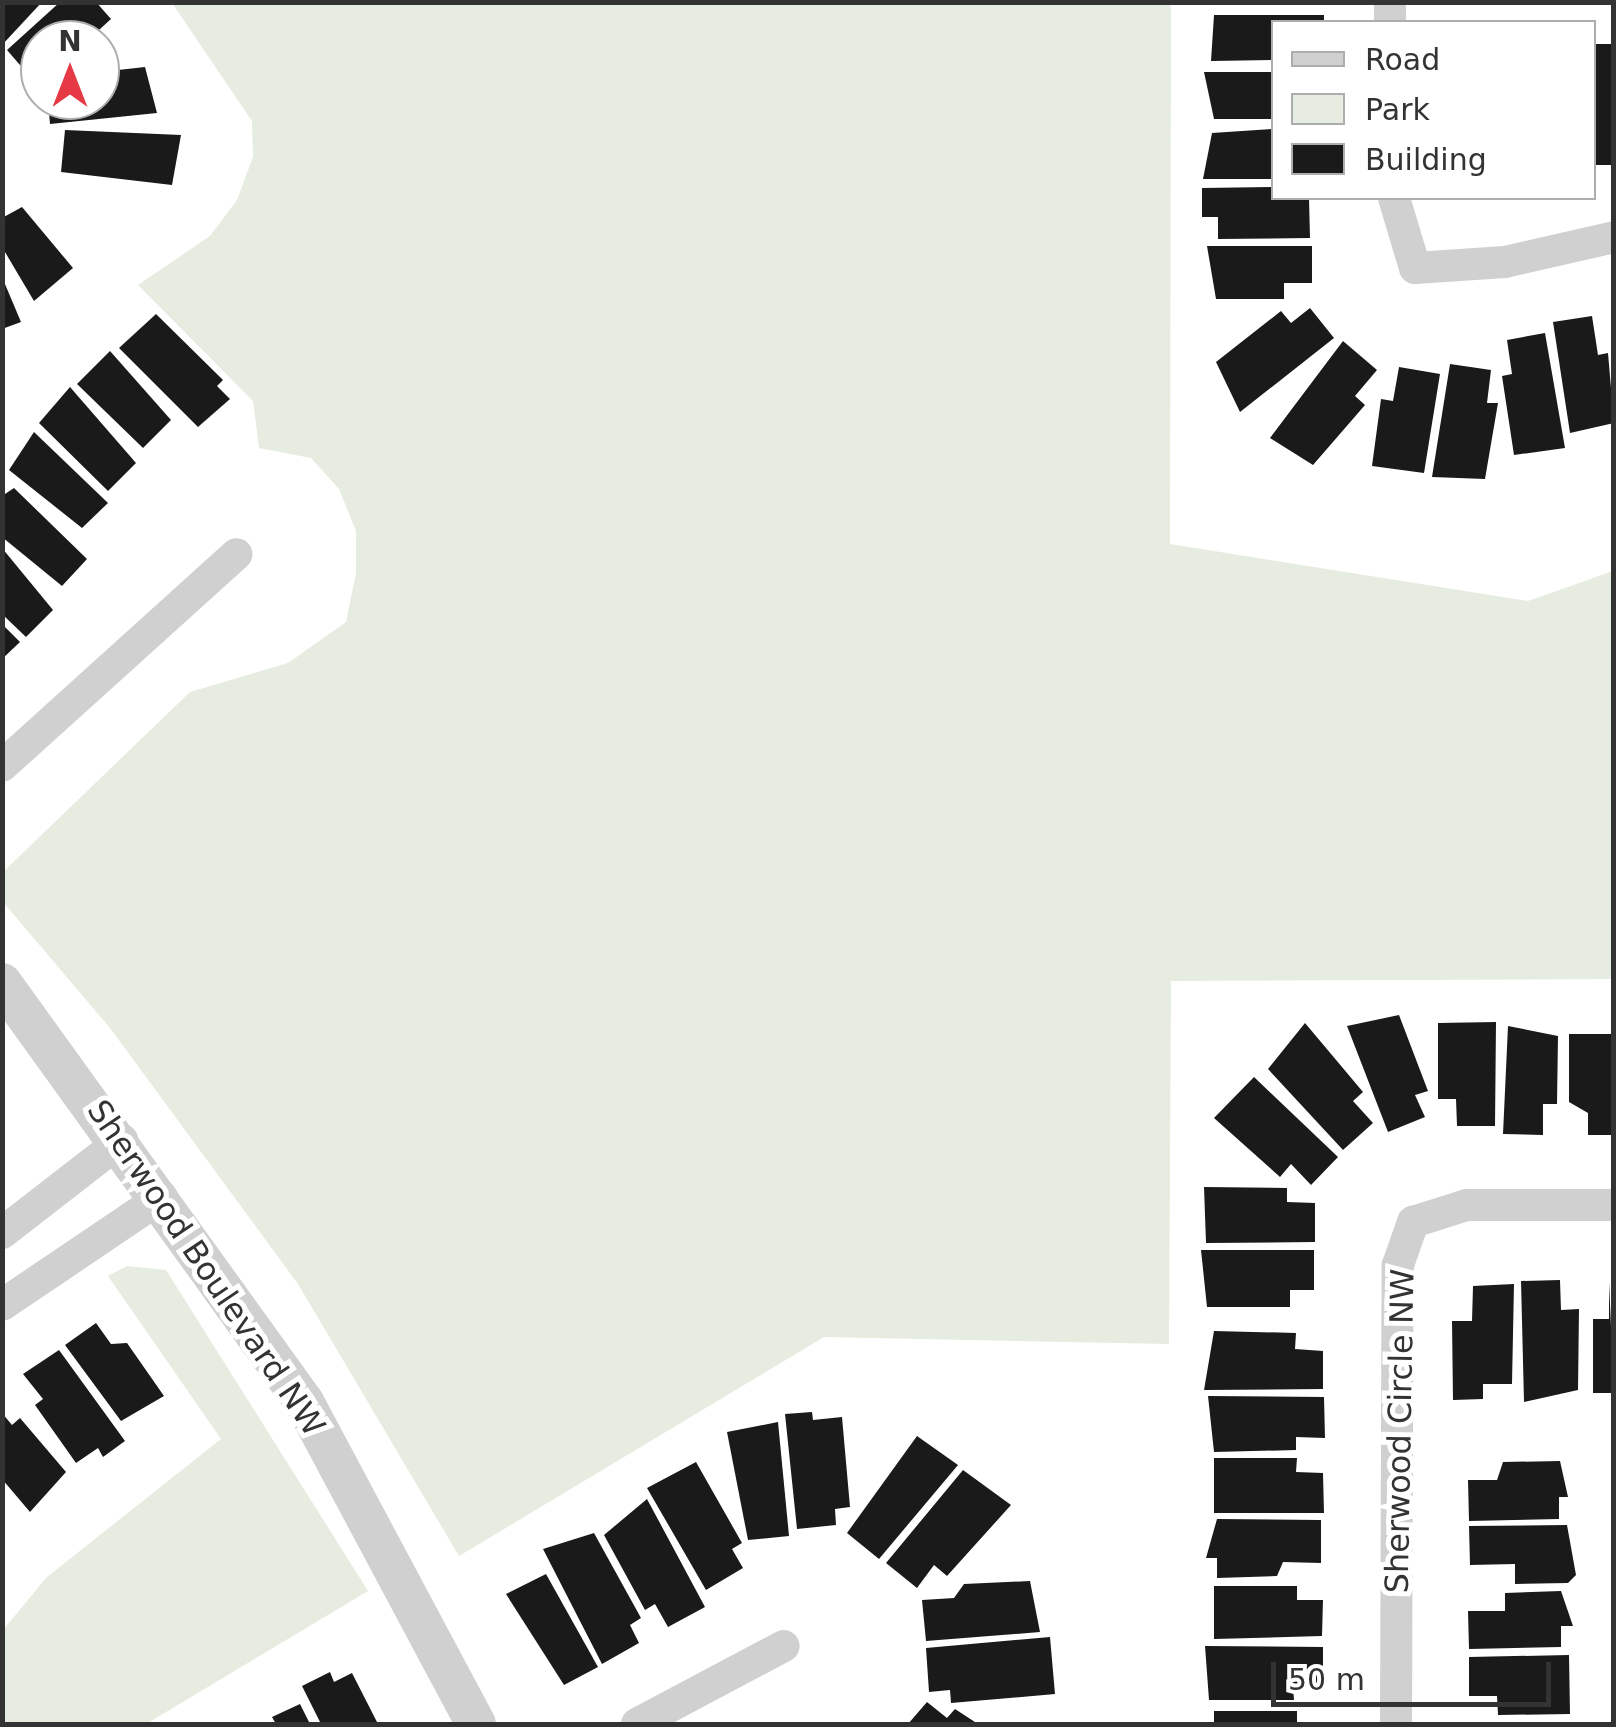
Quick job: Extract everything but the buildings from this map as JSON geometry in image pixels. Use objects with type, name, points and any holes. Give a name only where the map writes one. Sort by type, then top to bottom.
[{"type":"street","points":[[1395,200],[1415,268],[1505,262],[1614,237]]},
{"type":"street","points":[[2,766],[237,554]]},
{"type":"street","name":"Sherwood Boulevard NW","points":[[2,982],[122,1140],[304,1402],[476,1724]]},
{"type":"street","points":[[2,1233],[122,1140]]},
{"type":"street","points":[[2,1305],[162,1197]]},
{"type":"street","name":"Sherwood Circle NW","points":[[1396,1724],[1398,1265],[1413,1222],[1467,1205],[1614,1205]]},
{"type":"street","points":[[637,1724],[784,1646]]},
{"type":"green space","points":[[172,3],[1171,3],[1170,544],[1528,601],[1613,571],[1613,979],[1171,981],[1169,1344],[824,1337],[459,1556],[298,1284],[110,1028],[3,902],[3,872],[190,692],[288,663],[346,622],[356,573],[356,531],[339,489],[311,458],[259,448],[253,401],[138,285],[210,236],[237,200],[253,157],[252,121]]},
{"type":"green space","points":[[127,1266],[166,1270],[368,1591],[146,1724],[3,1724],[3,1630],[47,1577],[221,1439],[108,1276]]}]
